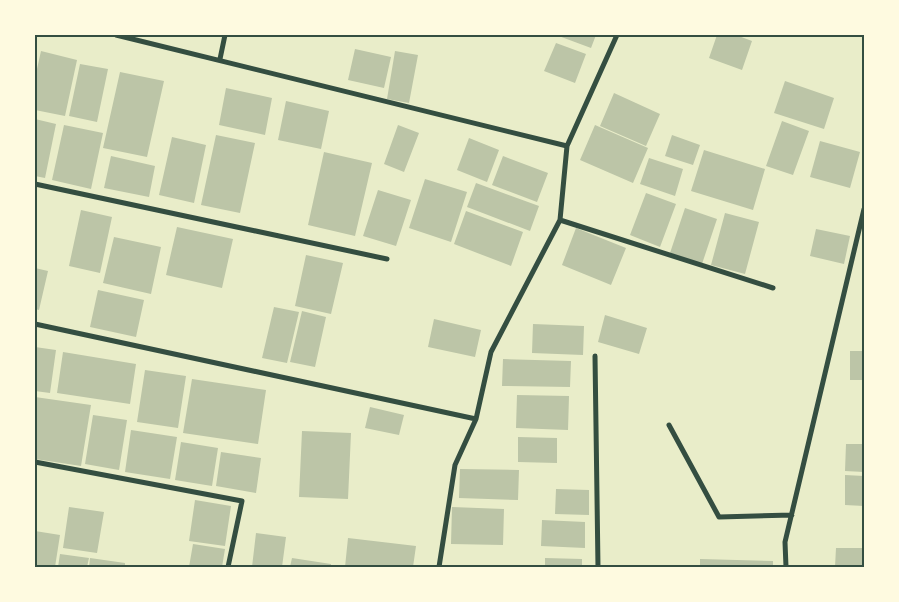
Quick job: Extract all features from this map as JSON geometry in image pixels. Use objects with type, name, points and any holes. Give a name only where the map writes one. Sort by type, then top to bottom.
[{"type":"street","points":[[116,35],[567,146]]},
{"type":"street","points":[[220,60],[225,35]]},
{"type":"street","points":[[439,567],[455,465],[476,418],[491,352],[560,220],[567,146],[617,35]]},
{"type":"street","points":[[35,184],[387,260]]},
{"type":"street","points":[[786,567],[786,542],[864,208]]},
{"type":"street","points":[[560,220],[772,288]]},
{"type":"street","points":[[35,324],[476,418]]},
{"type":"street","points":[[595,356],[598,567]]},
{"type":"street","points":[[669,425],[719,517],[792,515]]},
{"type":"street","points":[[35,462],[242,501],[228,567]]},
{"type":"building","points":[[556,35],[596,35],[591,48]]},
{"type":"building","points":[[717,35],[736,35],[752,41],[742,70],[709,58]]},
{"type":"building","points":[[556,43],[586,54],[575,83],[544,71]]},
{"type":"building","points":[[355,49],[391,57],[384,88],[348,80]]},
{"type":"building","points":[[41,51],[77,60],[65,116],[35,110],[35,78]]},
{"type":"building","points":[[395,51],[418,55],[409,103],[387,99]]},
{"type":"building","points":[[80,64],[108,69],[97,122],[69,116]]},
{"type":"building","points":[[120,72],[164,81],[147,157],[103,148]]},
{"type":"building","points":[[785,81],[834,98],[824,129],[774,113]]},
{"type":"building","points":[[226,88],[272,98],[265,135],[219,125]]},
{"type":"building","points":[[614,93],[660,114],[646,146],[600,126]]},
{"type":"building","points":[[286,101],[329,111],[321,149],[278,140]]},
{"type":"building","points":[[35,119],[56,124],[45,178],[35,176]]},
{"type":"building","points":[[782,121],[809,131],[793,175],[766,166]]},
{"type":"building","points":[[64,125],[103,133],[91,189],[52,180]]},
{"type":"building","points":[[398,125],[419,133],[404,172],[384,164]]},
{"type":"building","points":[[595,125],[648,148],[633,183],[580,160]]},
{"type":"building","points":[[216,135],[255,143],[240,213],[201,205]]},
{"type":"building","points":[[672,135],[700,145],[693,165],[665,156]]},
{"type":"building","points":[[172,137],[206,145],[194,203],[159,195]]},
{"type":"building","points":[[469,138],[499,150],[487,182],[457,170]]},
{"type":"building","points":[[820,141],[860,152],[850,188],[810,177]]},
{"type":"building","points":[[704,150],[765,169],[753,210],[691,191]]},
{"type":"building","points":[[324,152],[372,163],[355,236],[308,225]]},
{"type":"building","points":[[111,156],[155,166],[149,197],[104,188]]},
{"type":"building","points":[[503,156],[548,173],[537,202],[492,185]]},
{"type":"building","points":[[649,158],[683,169],[675,196],[640,184]]},
{"type":"building","points":[[425,179],[467,192],[451,242],[409,228]]},
{"type":"building","points":[[476,183],[539,206],[530,231],[467,207]]},
{"type":"building","points":[[378,190],[411,200],[396,246],[363,236]]},
{"type":"building","points":[[646,193],[676,204],[660,247],[630,235]]},
{"type":"building","points":[[685,208],[717,219],[702,264],[670,253]]},
{"type":"building","points":[[81,210],[112,217],[100,273],[69,266]]},
{"type":"building","points":[[466,211],[523,232],[511,266],[454,244]]},
{"type":"building","points":[[725,213],[759,222],[745,274],[711,265]]},
{"type":"building","points":[[177,227],[233,239],[222,288],[166,275]]},
{"type":"building","points":[[576,228],[626,248],[611,285],[562,265]]},
{"type":"building","points":[[816,229],[850,236],[844,264],[810,256]]},
{"type":"building","points":[[114,237],[161,247],[151,294],[103,283]]},
{"type":"building","points":[[306,255],[343,263],[331,314],[295,306]]},
{"type":"building","points":[[35,268],[48,271],[39,310],[35,309]]},
{"type":"building","points":[[98,290],[144,300],[136,337],[90,327]]},
{"type":"building","points":[[274,307],[299,312],[287,363],[262,358]]},
{"type":"building","points":[[302,311],[326,317],[315,367],[290,362]]},
{"type":"building","points":[[605,315],[647,328],[639,354],[598,342]]},
{"type":"building","points":[[434,319],[481,330],[475,357],[428,347]]},
{"type":"building","points":[[533,324],[584,326],[583,355],[532,353]]},
{"type":"building","points":[[35,347],[56,350],[50,393],[35,391]]},
{"type":"building","points":[[850,351],[864,351],[864,380],[850,380]]},
{"type":"building","points":[[63,352],[136,364],[130,404],[57,393]]},
{"type":"building","points":[[503,359],[571,361],[570,387],[502,386]]},
{"type":"building","points":[[145,370],[186,376],[178,428],[137,422]]},
{"type":"building","points":[[192,379],[266,390],[258,444],[183,433]]},
{"type":"building","points":[[517,395],[569,396],[568,430],[516,428]]},
{"type":"building","points":[[35,397],[91,405],[81,466],[35,459]]},
{"type":"building","points":[[370,407],[404,415],[399,435],[365,428]]},
{"type":"building","points":[[93,415],[127,420],[119,470],[85,464]]},
{"type":"building","points":[[131,430],[177,437],[170,479],[125,472]]},
{"type":"building","points":[[302,431],[351,433],[348,499],[299,497]]},
{"type":"building","points":[[518,437],[557,438],[557,463],[518,462]]},
{"type":"building","points":[[181,442],[218,448],[212,486],[175,480]]},
{"type":"building","points":[[846,444],[864,444],[864,472],[845,471]]},
{"type":"building","points":[[221,452],[261,458],[256,493],[216,486]]},
{"type":"building","points":[[460,469],[519,470],[518,500],[459,498]]},
{"type":"building","points":[[845,475],[864,476],[864,506],[845,505]]},
{"type":"building","points":[[556,489],[589,490],[589,515],[555,514]]},
{"type":"building","points":[[195,500],[231,506],[225,546],[189,541]]},
{"type":"building","points":[[69,507],[104,512],[97,553],[63,548]]},
{"type":"building","points":[[452,507],[504,509],[503,545],[451,544]]},
{"type":"building","points":[[542,520],[585,522],[585,548],[541,546]]},
{"type":"building","points":[[35,531],[60,535],[55,567],[35,567]]},
{"type":"building","points":[[256,533],[286,537],[282,567],[252,567]]},
{"type":"building","points":[[348,538],[416,546],[413,567],[345,567]]},
{"type":"building","points":[[193,544],[225,549],[222,567],[189,567]]},
{"type":"building","points":[[836,548],[864,548],[864,567],[835,567]]},
{"type":"building","points":[[60,554],[89,558],[87,567],[58,567]]},
{"type":"building","points":[[90,558],[125,563],[125,567],[89,567]]},
{"type":"building","points":[[292,558],[331,564],[331,567],[290,567]]},
{"type":"building","points":[[545,558],[582,559],[582,567],[545,567]]},
{"type":"building","points":[[700,559],[773,561],[773,567],[700,567]]}]
